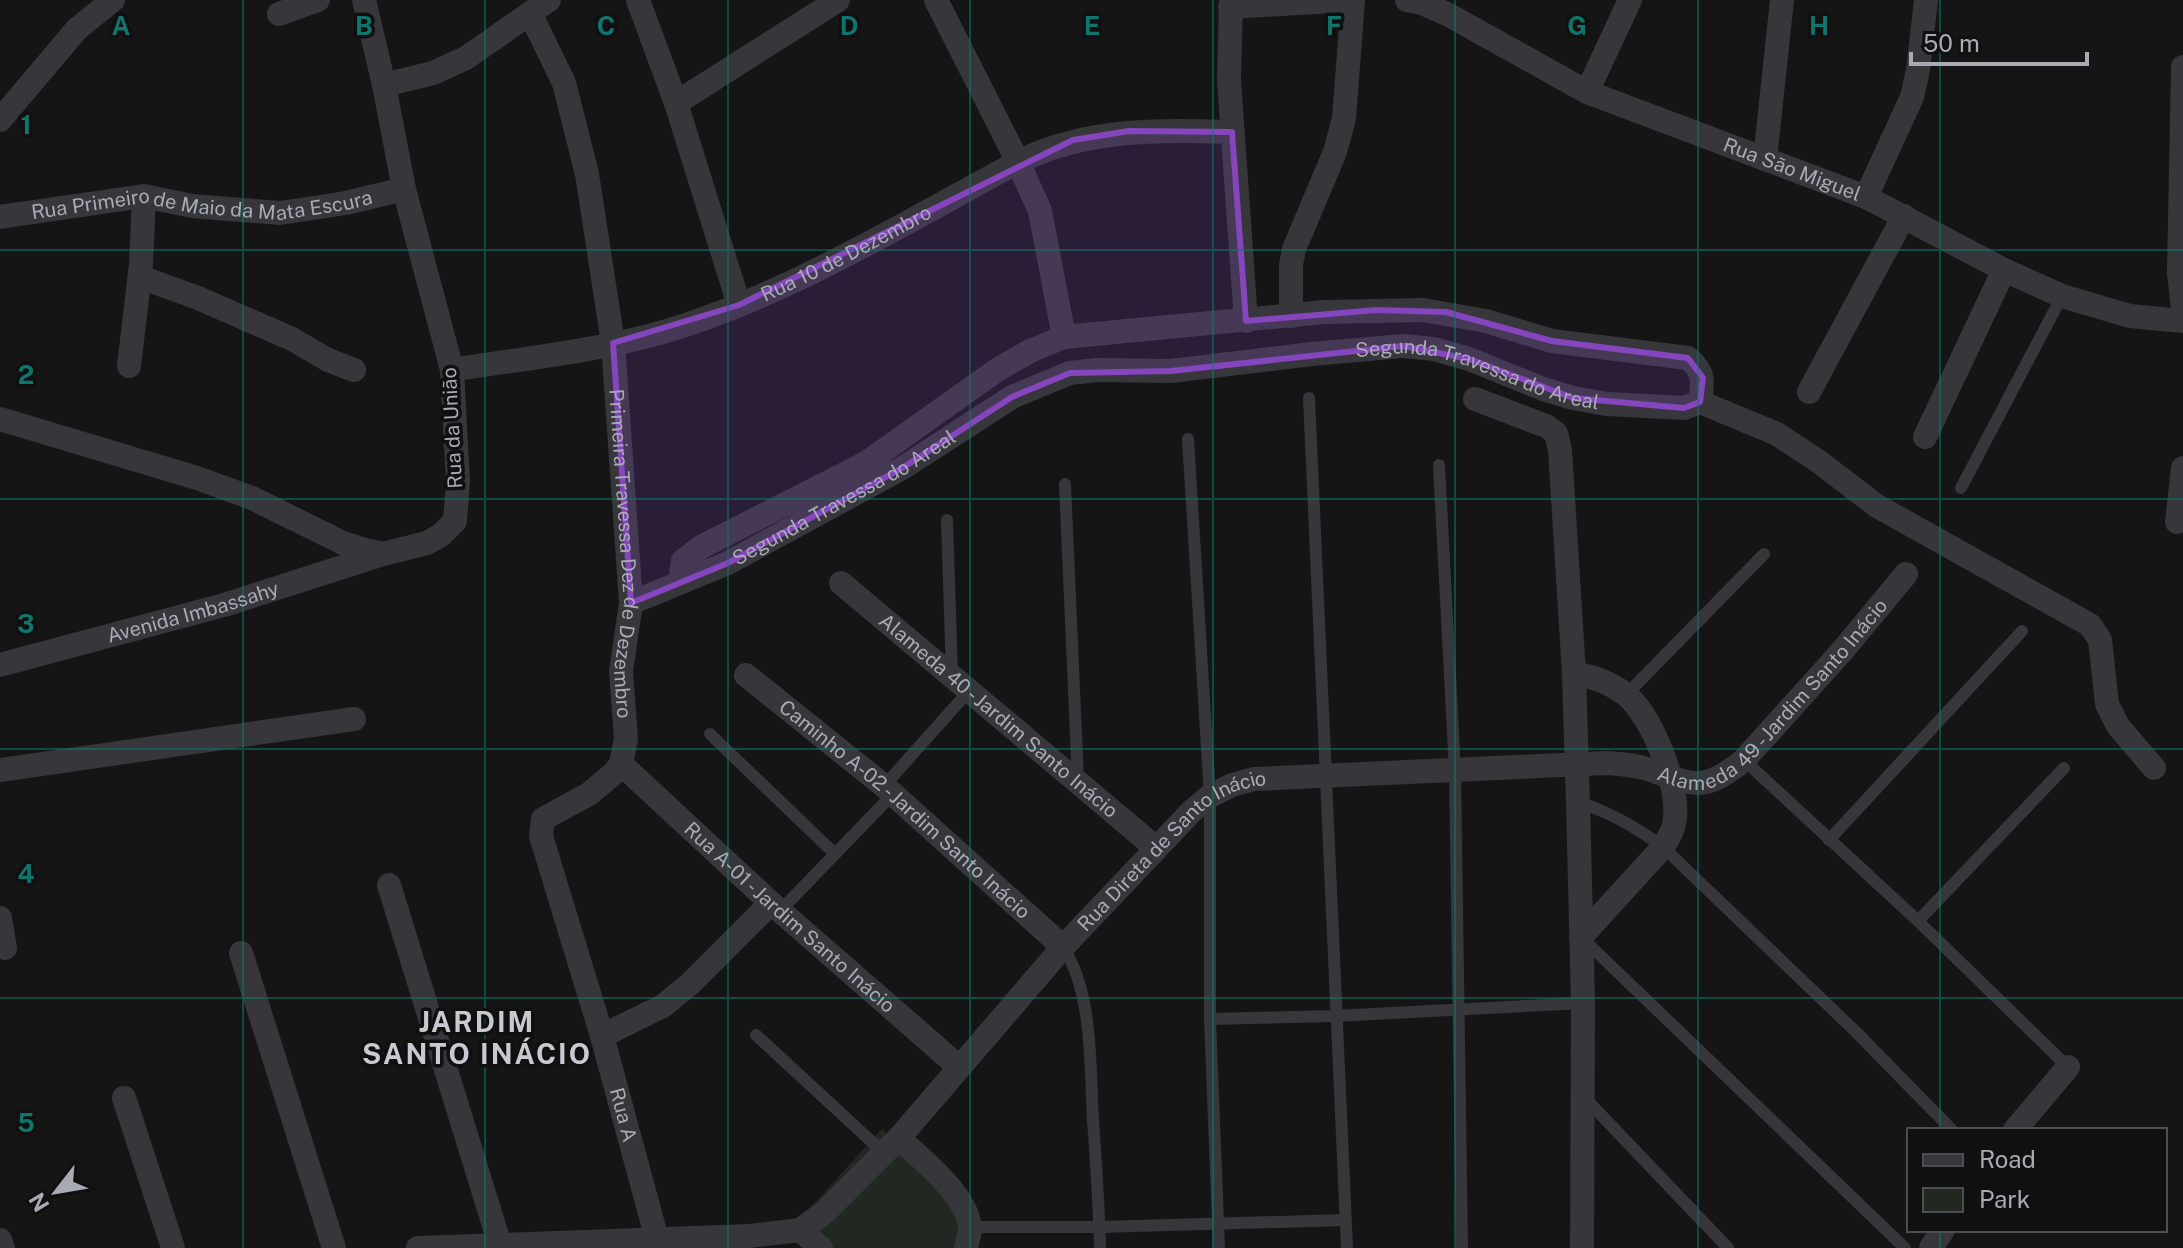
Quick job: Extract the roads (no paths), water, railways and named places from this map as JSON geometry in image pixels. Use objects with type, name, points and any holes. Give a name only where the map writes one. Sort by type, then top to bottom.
[{"type":"street","points":[[0,120],[77,29],[113,0]]},
{"type":"street","points":[[279,14],[318,0]]},
{"type":"street","name":"Rua da União","points":[[0,419],[197,478],[252,498],[343,543],[383,554],[427,543],[455,521],[458,482],[452,370],[404,189],[364,0]]},
{"type":"street","points":[[638,0],[676,103],[739,305]]},
{"type":"street","points":[[676,103],[838,0]]},
{"type":"street","points":[[936,0],[1040,211],[1064,337]]},
{"type":"street","points":[[1246,321],[1229,80],[1230,3],[1351,0],[1344,118],[1335,152],[1294,249],[1291,316]]},
{"type":"street","name":"Rua São Miguel","points":[[1407,0],[1449,15],[1587,92],[1866,197],[2004,270],[2062,296],[2130,316],[2183,321]]},
{"type":"street","points":[[1587,92],[1630,0]]},
{"type":"street","points":[[1765,159],[1782,0]]},
{"type":"street","points":[[1866,197],[1912,97],[1926,0]]},
{"type":"street","points":[[384,85],[433,73],[466,58],[539,7]]},
{"type":"street","name":"Primeira Travessa Dez de Dezembro","points":[[539,7],[564,83],[587,174],[613,343],[631,603],[621,671],[626,739],[621,764]]},
{"type":"street","points":[[2183,67],[2179,273],[2183,309]]},
{"type":"street","name":"Rua 10 de Dezembro","points":[[452,370],[656,334],[739,305],[804,275],[1045,149],[1104,135],[1151,130],[1232,132]]},
{"type":"street","name":"Rua Primeiro de Maio da Mata Escura","points":[[0,217],[144,196],[192,206],[280,213],[335,205],[404,189]]},
{"type":"street","points":[[129,366],[140,277],[144,196]]},
{"type":"street","points":[[1809,392],[1904,216]]},
{"type":"street","points":[[1925,437],[2004,270]]},
{"type":"street","points":[[140,277],[198,298],[354,370]]},
{"type":"street","points":[[680,582],[683,561],[691,553],[866,463],[997,370],[1030,351],[1064,337],[1376,310],[1446,312],[1552,341],[1688,358],[1701,371],[1703,378],[1700,402],[1777,434],[1877,506],[2090,625],[2100,640],[2107,704],[2118,726],[2154,768]]},
{"type":"street","name":"Segunda Travessa do Areal","points":[[631,603],[728,563],[904,467],[1012,397],[1070,373],[1097,370],[1171,371],[1403,346],[1434,349],[1469,359],[1573,398],[1607,404],[1684,408],[1700,402]]},
{"type":"street","points":[[1475,399],[1546,426],[1556,433],[1559,440],[1574,674],[1578,802],[1583,1003],[1582,1248]]},
{"type":"street","points":[[2177,522],[2183,468]]},
{"type":"street","name":"Avenida Imbassahy","points":[[0,665],[224,605],[383,554]]},
{"type":"street","name":"Alameda 49 - Jardim Santo Inácio","points":[[1576,764],[1629,764],[1690,784],[1708,782],[1725,775],[1744,760],[1843,650],[1906,574]]},
{"type":"street","name":"Alameda 40 - Jardim Santo Inácio","points":[[841,583],[1156,848]]},
{"type":"street","points":[[1574,674],[1595,676],[1626,695],[1642,712],[1671,779],[1676,816],[1663,847],[1581,937]]},
{"type":"street","name":"Caminho A-02 - Jardim Santo Inácio","points":[[746,675],[888,790],[1063,947]]},
{"type":"street","points":[[0,770],[354,719]]},
{"type":"street","name":"Rua A","points":[[621,764],[589,794],[543,819],[541,836],[602,1036],[657,1239]]},
{"type":"street","name":"Rua A-01 - Jardim Santo Inácio","points":[[621,764],[775,907],[959,1067]]},
{"type":"street","name":"Rua Direta de Santo Inácio","points":[[800,1230],[825,1212],[891,1145],[1063,947],[1156,848],[1210,796],[1254,779],[1576,764]]},
{"type":"street","points":[[389,885],[500,1245]]},
{"type":"street","points":[[602,1036],[663,1006],[775,907]]},
{"type":"street","points":[[0,918],[5,948]]},
{"type":"street","points":[[241,953],[334,1248]]},
{"type":"street","points":[[2017,1128],[2068,1067]]},
{"type":"street","points":[[124,1098],[173,1248]]},
{"type":"street","points":[[891,1145],[952,1189],[964,1209],[968,1238]]},
{"type":"street","points":[[418,1248],[657,1239],[742,1242],[800,1230],[821,1248]]},
{"type":"street","points":[[0,1240],[3,1248]]},
{"type":"lane","points":[[1961,488],[2062,296]]},
{"type":"lane","points":[[1309,398],[1347,1248]]},
{"type":"lane","points":[[1188,439],[1210,796],[1210,1019],[1219,1248]]},
{"type":"lane","points":[[1439,465],[1455,771],[1462,1248]]},
{"type":"lane","points":[[1065,484],[1078,784]]},
{"type":"lane","points":[[775,907],[835,854],[888,790],[960,685],[947,520]]},
{"type":"lane","points":[[1626,695],[1764,554]]},
{"type":"lane","points":[[1829,840],[2022,631]]},
{"type":"lane","points":[[710,734],[835,854]]},
{"type":"lane","points":[[1744,760],[1918,921],[2068,1067]]},
{"type":"lane","points":[[1918,921],[2064,768]]},
{"type":"lane","points":[[1578,802],[1605,811],[1663,847],[1856,1032],[1950,1128]]},
{"type":"lane","points":[[1581,937],[1905,1248]]},
{"type":"lane","points":[[1063,947],[1070,956],[1080,987],[1088,1040],[1100,1248]]},
{"type":"lane","points":[[1210,1019],[1583,1003]]},
{"type":"lane","points":[[756,1035],[891,1145]]},
{"type":"lane","points":[[1582,1096],[1728,1248]]},
{"type":"lane","points":[[968,1238],[1100,1227],[1345,1220]]},
{"type":"district","name":"JARDIM SANTO INÁCIO","points":[[477,1037]]}]
